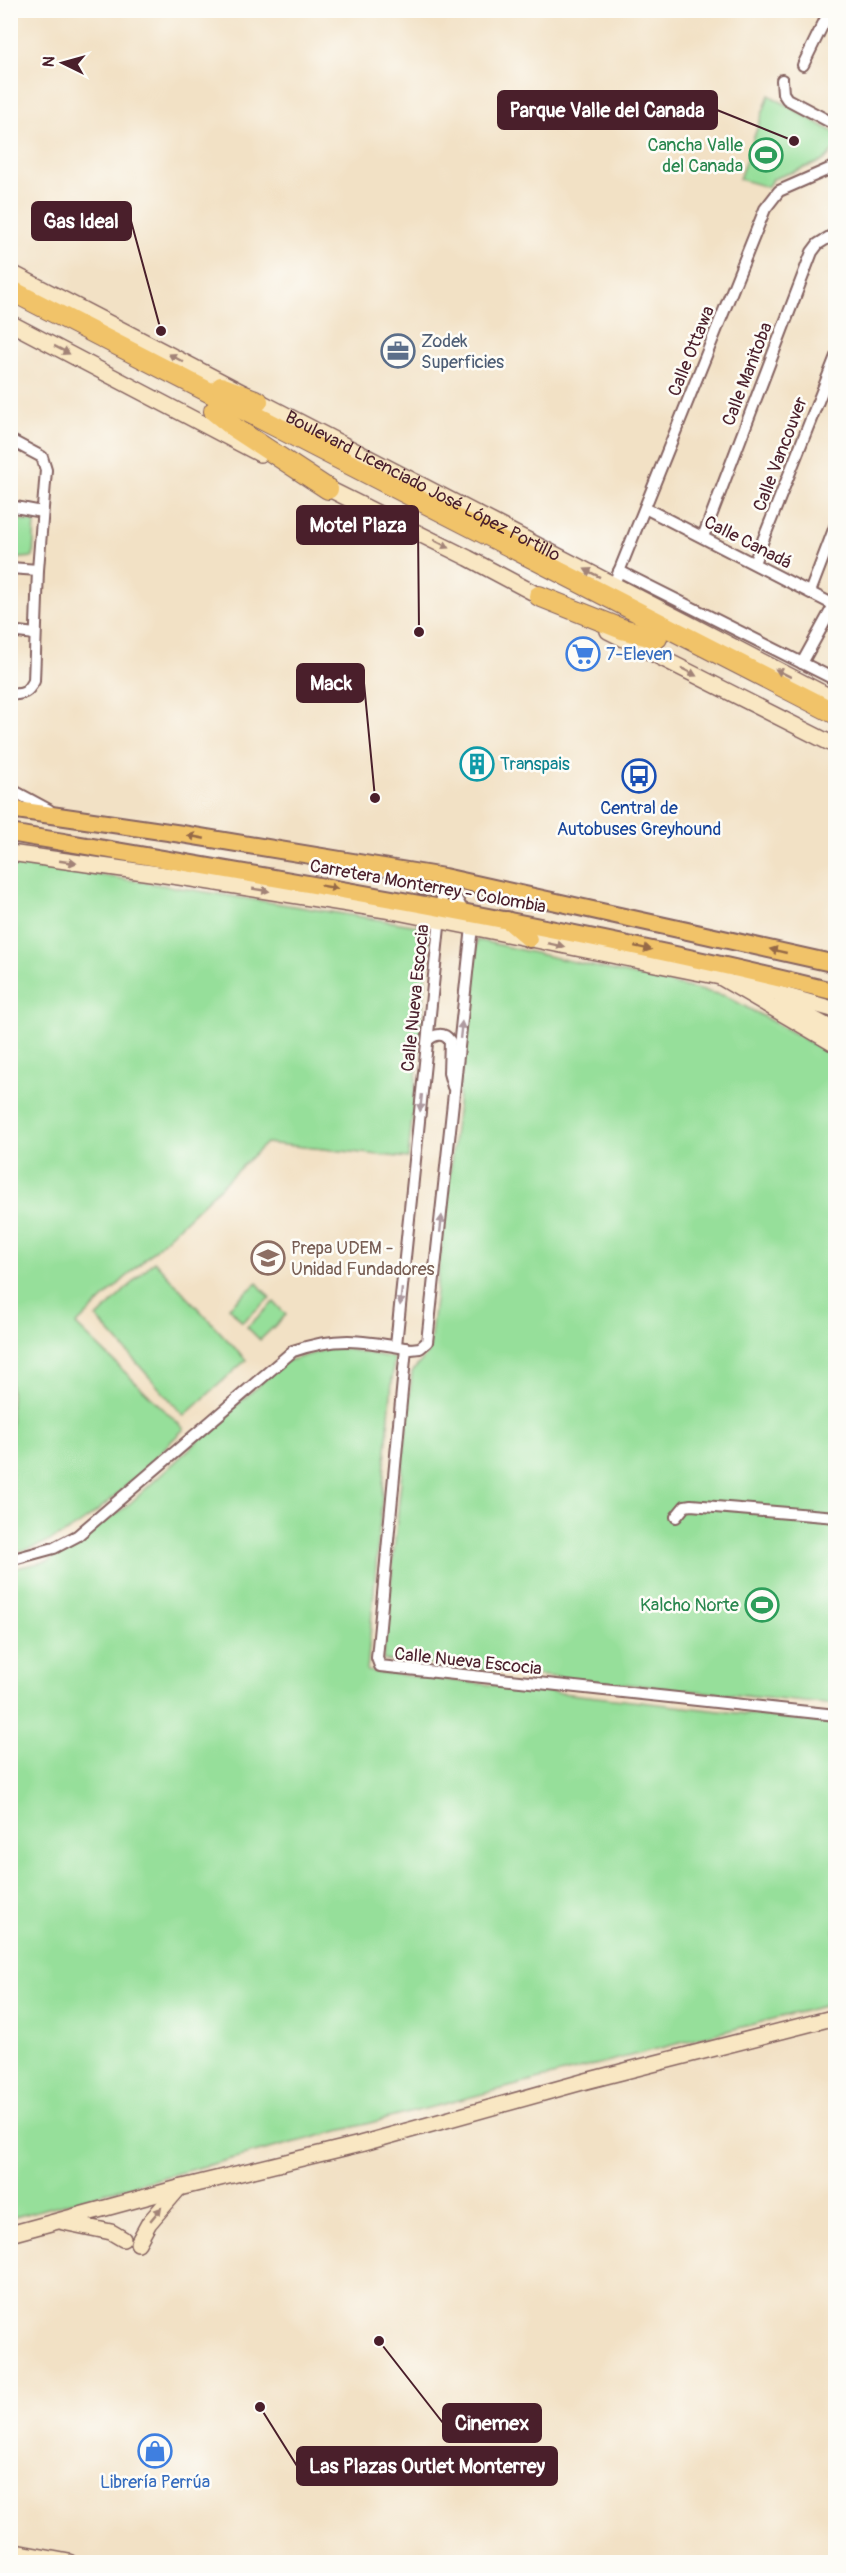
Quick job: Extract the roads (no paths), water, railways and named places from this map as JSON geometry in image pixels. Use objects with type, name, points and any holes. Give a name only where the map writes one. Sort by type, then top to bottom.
[{"type":"highway","name":"Boulevard Licenciado José López Portillo","points":[[10,290],[836,714]]},
{"type":"highway","name":"Boulevard Licenciado José López Portillo","points":[[10,306],[836,729]]},
{"type":"highway","points":[[161,369],[210,383],[258,401]]},
{"type":"highway","points":[[214,411],[235,428],[328,489]]},
{"type":"highway","points":[[538,596],[614,626],[657,638]]},
{"type":"main road","name":"Carretera Monterrey - Colombia","points":[[10,809],[444,877],[836,964]]},
{"type":"main road","name":"Carretera Monterrey - Colombia","points":[[10,833],[441,913],[463,911],[506,919],[592,936],[836,992]]},
{"type":"main road","points":[[506,919],[529,939]]},
{"type":"street","points":[[803,65],[831,10]]},
{"type":"street","points":[[782,80],[783,93],[788,99],[836,125]]},
{"type":"street","name":"Calle Ottawa","points":[[616,578],[765,209],[779,190],[834,171]]},
{"type":"street","name":"Calle Manitoba","points":[[703,537],[812,252],[826,237],[836,233]]},
{"type":"street","name":"Boulevard Licenciado José López Portillo","points":[[10,272],[258,401],[616,578],[750,656],[836,700]]},
{"type":"street","points":[[10,323],[328,489],[836,746]]},
{"type":"street","name":"Calle Vancouver","points":[[754,563],[836,356]]},
{"type":"street","points":[[10,440],[35,452],[45,462],[34,681],[28,692],[20,695],[10,694]]},
{"type":"street","points":[[10,506],[42,512]]},
{"type":"street","name":"Calle Canadá","points":[[645,508],[835,605]]},
{"type":"street","points":[[810,592],[836,524]]},
{"type":"street","points":[[10,568],[38,570]]},
{"type":"street","points":[[616,578],[759,641],[836,680]]},
{"type":"street","points":[[802,663],[835,605]]},
{"type":"street","points":[[10,631],[35,634]]},
{"type":"street","points":[[750,656],[759,641]]},
{"type":"street","points":[[10,789],[63,816]]},
{"type":"street","points":[[10,853],[441,913],[472,927],[720,977],[836,1010]]},
{"type":"street","points":[[10,1560],[54,1548],[77,1536],[293,1351],[341,1339],[416,1349],[426,1344],[429,1335],[472,927],[444,877]]},
{"type":"street","name":"Calle Nueva Escocia","points":[[444,877],[401,1347],[377,1658],[380,1666],[836,1714]]},
{"type":"street","points":[[720,977],[836,1045]]},
{"type":"street","points":[[750,985],[836,1031]]},
{"type":"street","points":[[808,1003],[836,1016]]},
{"type":"street","points":[[428,1040],[438,1034],[444,1035],[450,1041],[450,1072],[455,1093]]},
{"type":"street","points":[[676,1517],[685,1506],[691,1504],[836,1517]]},
{"type":"street","points":[[10,2234],[179,2188],[360,2144],[625,2071],[836,2017]]},
{"type":"street","points":[[57,2221],[93,2227],[130,2241],[179,2188]]},
{"type":"street","points":[[10,2551],[69,2562]]},
{"type":"railway","points":[[831,970],[836,971]]},
{"type":"place","name":"Parque Valle del Canada","points":[[794,141]]},
{"type":"place","name":"Cancha Valle del Canada","points":[[766,155]]},
{"type":"place","name":"Gas Ideal","points":[[161,331]]},
{"type":"place","name":"Zodek Superficies","points":[[398,351]]},
{"type":"place","name":"Motel Plaza","points":[[419,632]]},
{"type":"place","name":"7-Eleven","points":[[583,654]]},
{"type":"place","name":"Transpais","points":[[477,764]]},
{"type":"place","name":"Central de Autobuses Greyhound","points":[[639,776]]},
{"type":"place","name":"Mack","points":[[375,798]]},
{"type":"place","name":"Prepa UDEM - Unidad Fundadores","points":[[268,1258]]},
{"type":"place","name":"Kalcho Norte","points":[[762,1605]]},
{"type":"place","name":"Cinemex","points":[[379,2341]]},
{"type":"place","name":"Las Plazas Outlet Monterrey","points":[[260,2407]]},
{"type":"place","name":"Librería Perrúa","points":[[155,2451]]}]
